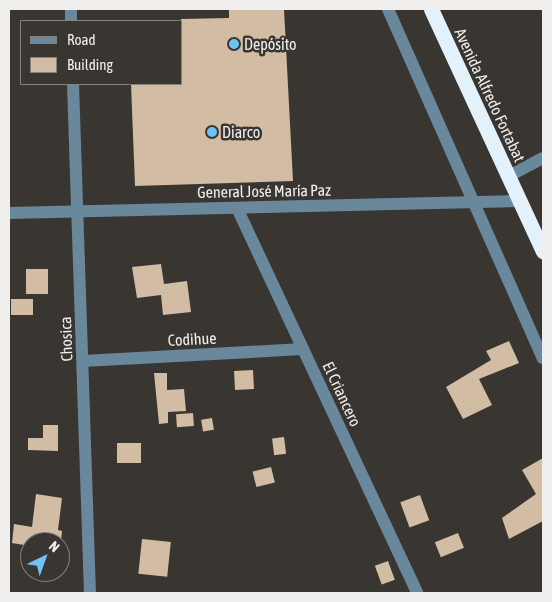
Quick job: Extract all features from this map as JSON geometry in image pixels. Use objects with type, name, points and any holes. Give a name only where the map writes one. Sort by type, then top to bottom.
[{"type":"highway","name":"Avenida Alfredo Fortabat","points":[[431,9],[543,250]]},
{"type":"street","points":[[388,9],[543,358]]},
{"type":"street","name":"Chosica","points":[[73,85],[90,593]]},
{"type":"street","points":[[509,176],[543,158]]},
{"type":"street","name":"General José María Paz","points":[[9,213],[520,201]]},
{"type":"street","name":"El Criancero","points":[[237,208],[417,593]]},
{"type":"street","name":"Codihue","points":[[83,361],[303,349]]},
{"type":"building","name":"Diarco","points":[[229,9],[284,9],[293,181],[135,186],[131,85],[182,85],[181,19],[229,18]]},
{"type":"building","points":[[161,264],[164,284],[187,281],[191,312],[163,315],[161,295],[137,298],[132,267]]},
{"type":"building","points":[[26,269],[48,269],[48,294],[26,294]]},
{"type":"building","points":[[11,299],[33,299],[33,315],[11,315]]},
{"type":"building","points":[[509,341],[519,363],[479,379],[492,405],[463,419],[446,387],[491,360],[486,351]]},
{"type":"building","points":[[253,370],[254,389],[235,390],[234,371]]},
{"type":"building","points":[[154,373],[167,373],[167,390],[184,389],[186,411],[168,412],[168,423],[159,424]]},
{"type":"building","points":[[193,413],[194,426],[177,427],[176,414]]},
{"type":"building","points":[[212,418],[214,430],[203,432],[201,420]]},
{"type":"building","points":[[43,425],[58,425],[58,451],[28,450],[28,438],[43,438]]},
{"type":"building","points":[[284,437],[286,454],[274,455],[272,438]]},
{"type":"building","points":[[117,443],[141,443],[141,463],[117,463]]},
{"type":"building","points":[[543,458],[543,521],[509,539],[502,518],[536,494],[522,470]]},
{"type":"building","points":[[271,467],[275,483],[256,487],[253,472]]},
{"type":"building","points":[[36,494],[62,498],[58,530],[62,532],[20,532],[20,544],[12,543],[14,524],[32,527]]},
{"type":"building","points":[[420,495],[429,520],[410,528],[400,502]]},
{"type":"building","points":[[458,533],[464,548],[441,557],[435,542]]},
{"type":"building","points":[[142,539],[171,542],[167,577],[138,574]]},
{"type":"building","points":[[388,561],[395,580],[382,585],[375,566]]},
{"type":"place","name":"Depósito","points":[[234,44]]},
{"type":"place","name":"Diarco","points":[[212,132]]}]
